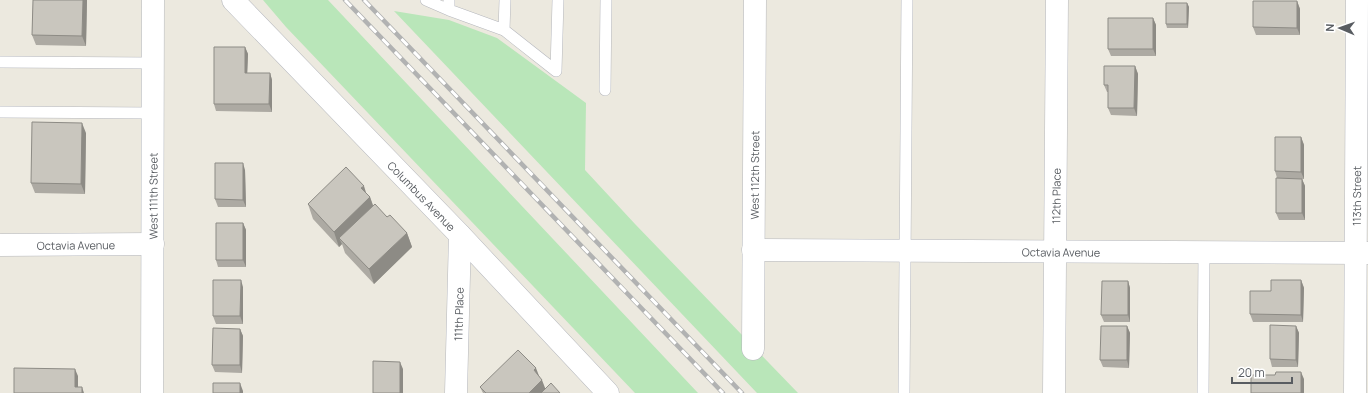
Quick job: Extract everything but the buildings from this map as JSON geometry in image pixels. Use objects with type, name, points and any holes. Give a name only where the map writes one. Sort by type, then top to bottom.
[{"type":"street","name":"West 111th Street","points":[[152,393],[153,0]]},
{"type":"street","name":"Columbus Avenue","points":[[233,0],[460,235],[608,393]]},
{"type":"street","name":"West 112th Street","points":[[753,349],[755,0]]},
{"type":"street","name":"112th Place","points":[[1054,393],[1058,0]]},
{"type":"street","name":"113th Street","points":[[1355,393],[1362,253],[1357,0]]},
{"type":"street","name":"111th Place","points":[[456,393],[460,235]]},
{"type":"street","name":"Octavia Avenue","points":[[0,245],[153,244]]},
{"type":"street","name":"Octavia Avenue","points":[[753,250],[1362,253]]},
{"type":"lane","points":[[426,0],[449,5],[504,30],[556,71],[558,0]]},
{"type":"lane","points":[[504,30],[505,0]]},
{"type":"lane","points":[[605,90],[606,0]]},
{"type":"lane","points":[[904,393],[906,0]]},
{"type":"lane","points":[[0,62],[153,63]]},
{"type":"lane","points":[[0,112],[153,113]]},
{"type":"lane","points":[[1203,393],[1204,252]]},
{"type":"green space","points":[[263,0],[328,0],[698,393],[635,393],[286,27]]},
{"type":"green space","points":[[394,11],[449,20],[497,38],[586,103],[585,170],[798,393],[757,393]]},
{"type":"railway","points":[[345,0],[723,393]]},
{"type":"railway","points":[[364,0],[742,393]]}]
